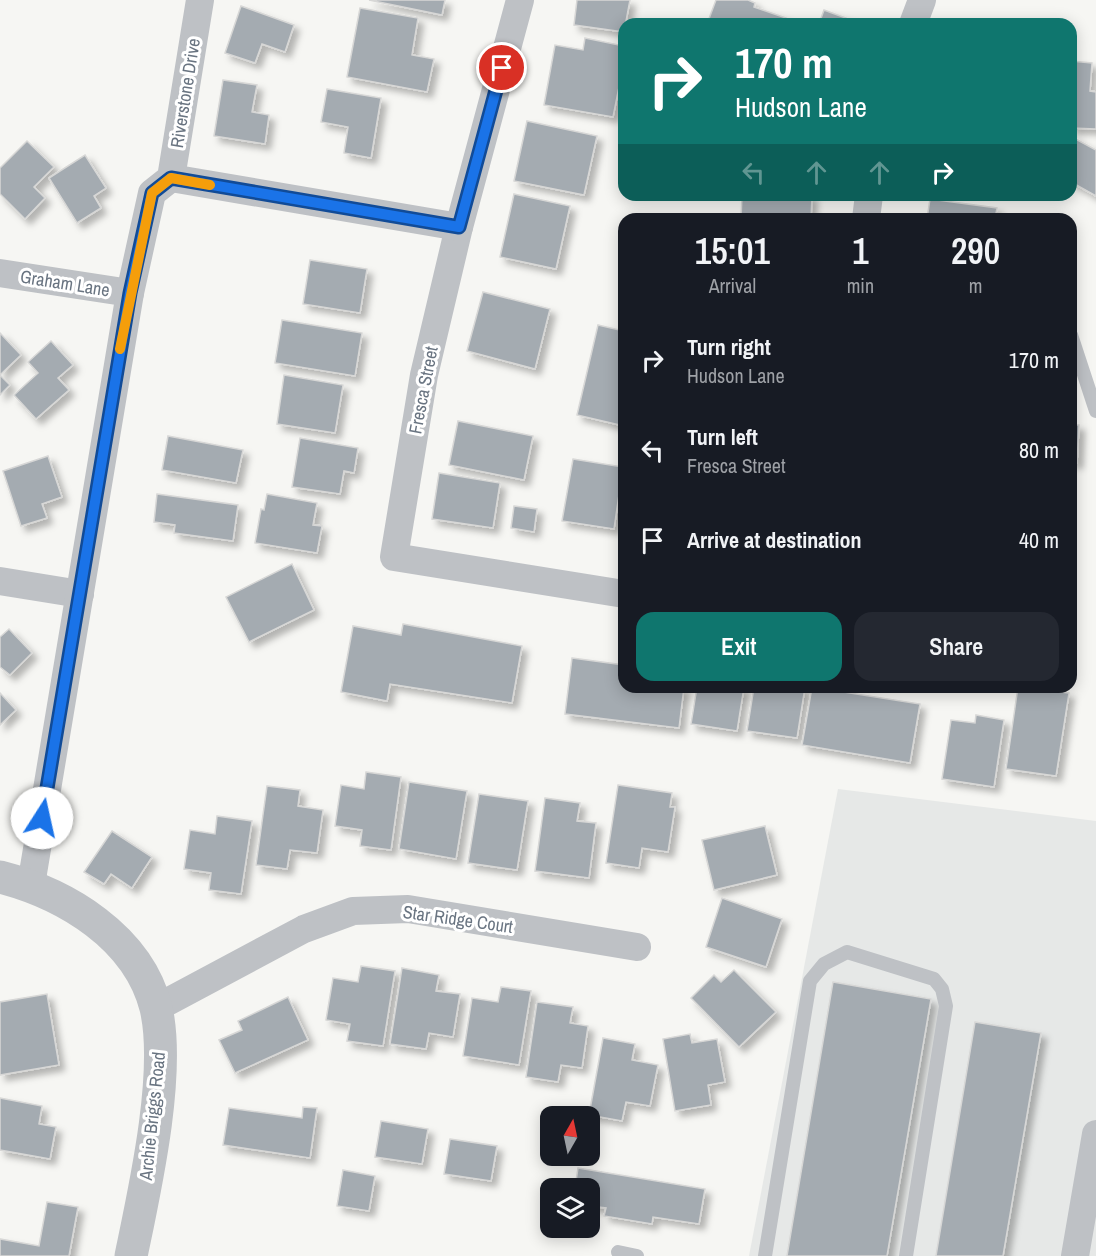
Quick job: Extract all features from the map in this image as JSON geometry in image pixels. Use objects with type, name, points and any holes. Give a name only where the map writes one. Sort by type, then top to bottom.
[{"type":"street","name":"Riverstone Drive","points":[[171,178],[200,0]]},
{"type":"street","name":"Fresca Street","points":[[520,0],[459,227],[424,375],[394,558],[618,593]]},
{"type":"street","points":[[915,18],[922,0]]},
{"type":"street","points":[[15,881],[80,594],[130,293],[152,193],[171,178],[459,227]]},
{"type":"street","name":"Graham Lane","points":[[0,273],[130,293]]},
{"type":"street","points":[[0,581],[80,594]]},
{"type":"street","name":"Archie Briggs Road","points":[[15,881],[88,916],[121,944],[144,978],[156,1008],[160,1078],[146,1177],[131,1256]]},
{"type":"street","name":"Star Ridge Court","points":[[156,1008],[304,929],[353,911],[408,909],[637,947]]},
{"type":"street","points":[[1075,1256],[1096,1134]]},
{"type":"lane","points":[[1077,353],[1096,411]]},
{"type":"lane","points":[[765,1256],[810,981],[824,964],[847,952],[934,979],[942,989],[946,1006],[906,1256]]},
{"type":"lane","points":[[618,1252],[638,1256]]},
{"type":"shaded area","points":[[838,789],[1096,821],[1096,1256],[749,1256]]},
{"type":"building","points":[[369,0],[445,0],[442,15]]},
{"type":"building","points":[[577,0],[630,0],[627,18],[618,18],[618,31],[574,25]]},
{"type":"building","points":[[716,0],[748,0],[755,3],[754,7],[786,18],[709,18]]},
{"type":"building","points":[[241,6],[294,25],[285,52],[262,44],[255,63],[225,53]]},
{"type":"building","points":[[360,8],[418,18],[412,55],[434,59],[427,92],[347,77]]},
{"type":"building","points":[[824,10],[846,18],[821,18]]},
{"type":"building","points":[[585,38],[618,45],[618,92],[613,117],[544,105],[555,45],[583,50]]},
{"type":"building","points":[[1077,62],[1092,63],[1090,91],[1096,92],[1096,129],[1077,128]]},
{"type":"building","points":[[223,80],[257,85],[252,112],[269,115],[265,144],[214,136]]},
{"type":"building","points":[[327,89],[381,98],[371,158],[344,153],[348,127],[321,122]]},
{"type":"building","points":[[527,121],[597,136],[584,195],[514,181]]},
{"type":"building","points":[[1077,140],[1096,150],[1096,196],[1077,185]]},
{"type":"building","points":[[27,141],[54,167],[34,187],[45,198],[25,219],[0,194],[0,168]]},
{"type":"building","points":[[85,155],[106,188],[94,196],[101,208],[77,223],[49,178]]},
{"type":"building","points":[[514,194],[570,206],[556,269],[500,257]]},
{"type":"building","points":[[742,201],[812,201],[811,213],[741,213]]},
{"type":"building","points":[[930,201],[997,208],[996,213],[928,213]]},
{"type":"building","points":[[310,260],[367,269],[360,313],[303,304]]},
{"type":"building","points":[[483,292],[550,309],[535,369],[467,351]]},
{"type":"building","points":[[282,320],[362,333],[355,376],[275,363]]},
{"type":"building","points":[[598,325],[618,330],[618,425],[577,415]]},
{"type":"building","points":[[0,333],[21,355],[0,375]]},
{"type":"building","points":[[51,341],[73,365],[58,378],[69,390],[36,419],[14,395],[38,373],[28,362]]},
{"type":"building","points":[[0,375],[10,385],[0,395]]},
{"type":"building","points":[[284,375],[343,385],[335,433],[277,424]]},
{"type":"building","points":[[458,421],[533,436],[524,480],[449,465]]},
{"type":"building","points":[[1077,425],[1079,425],[1077,463]]},
{"type":"building","points":[[168,436],[243,450],[236,483],[162,470]]},
{"type":"building","points":[[300,438],[358,448],[354,473],[344,471],[340,494],[292,487]]},
{"type":"building","points":[[48,456],[62,497],[42,504],[47,518],[21,526],[3,471]]},
{"type":"building","points":[[573,459],[618,466],[618,501],[614,529],[562,521]]},
{"type":"building","points":[[439,473],[500,483],[493,528],[432,519]]},
{"type":"building","points":[[157,494],[238,505],[233,541],[174,533],[175,525],[154,522]]},
{"type":"building","points":[[267,494],[317,503],[313,525],[322,526],[317,553],[255,543],[261,509],[264,510]]},
{"type":"building","points":[[514,506],[537,509],[534,532],[511,528]]},
{"type":"building","points":[[292,564],[314,610],[249,642],[226,597]]},
{"type":"building","points":[[403,624],[522,646],[512,703],[390,684],[387,701],[341,692],[353,626],[401,635]]},
{"type":"building","points":[[9,629],[32,653],[10,675],[0,667],[0,637]]},
{"type":"building","points":[[572,658],[618,664],[618,693],[683,693],[679,728],[565,714]]},
{"type":"building","points":[[0,693],[16,710],[0,725]]},
{"type":"building","points":[[696,693],[743,693],[737,731],[691,724]]},
{"type":"building","points":[[753,693],[804,693],[797,738],[747,731]]},
{"type":"building","points":[[811,693],[850,693],[920,704],[910,763],[802,745]]},
{"type":"building","points":[[1017,693],[1069,693],[1056,776],[1006,769]]},
{"type":"building","points":[[976,715],[1004,720],[994,787],[942,779],[951,720],[975,723]]},
{"type":"building","points":[[366,772],[401,777],[391,850],[360,846],[362,830],[335,826],[341,785],[364,789]]},
{"type":"building","points":[[409,782],[467,791],[456,859],[399,849]]},
{"type":"building","points":[[618,785],[672,793],[670,807],[675,807],[668,852],[642,848],[639,868],[606,863]]},
{"type":"building","points":[[267,786],[300,790],[298,806],[323,810],[317,853],[290,850],[287,869],[256,865]]},
{"type":"building","points":[[479,794],[528,801],[517,870],[468,863]]},
{"type":"building","points":[[545,798],[580,803],[577,821],[596,823],[589,878],[535,871]]},
{"type":"building","points":[[217,816],[252,821],[241,894],[209,890],[211,873],[184,869],[190,830],[215,834]]},
{"type":"building","points":[[765,826],[777,875],[714,890],[702,840]]},
{"type":"building","points":[[112,831],[152,857],[132,888],[111,874],[104,884],[84,872]]},
{"type":"building","points":[[722,898],[782,919],[766,967],[706,947]]},
{"type":"building","points":[[361,966],[395,971],[383,1046],[347,1041],[350,1024],[326,1020],[333,978],[358,982]]},
{"type":"building","points":[[402,968],[439,975],[436,991],[460,994],[453,1037],[429,1033],[426,1049],[390,1044]]},
{"type":"building","points":[[734,970],[776,1012],[739,1047],[691,998],[714,975],[721,982]]},
{"type":"building","points":[[833,982],[931,999],[887,1256],[787,1256]]},
{"type":"building","points":[[501,987],[531,991],[519,1065],[463,1056],[472,998],[498,1002]]},
{"type":"building","points":[[47,994],[59,1065],[0,1075],[0,1002]]},
{"type":"building","points":[[288,997],[308,1040],[235,1073],[219,1040],[242,1030],[238,1021]]},
{"type":"building","points":[[537,1002],[573,1007],[570,1023],[588,1026],[582,1068],[561,1065],[558,1082],[526,1077]]},
{"type":"building","points":[[975,1022],[1041,1033],[1003,1256],[936,1256]]},
{"type":"building","points":[[690,1034],[692,1043],[717,1039],[725,1082],[708,1085],[711,1105],[675,1111],[663,1039]]},
{"type":"building","points":[[603,1038],[635,1044],[632,1060],[658,1065],[650,1106],[626,1102],[622,1121],[600,1117],[600,1106],[591,1106]]},
{"type":"building","points":[[0,1098],[42,1106],[39,1124],[56,1127],[50,1159],[0,1150]]},
{"type":"building","points":[[303,1107],[317,1108],[310,1158],[223,1145],[229,1108],[302,1118]]},
{"type":"building","points":[[381,1121],[428,1129],[422,1164],[375,1157]]},
{"type":"building","points":[[450,1139],[497,1146],[491,1181],[444,1174]]},
{"type":"building","points":[[578,1168],[705,1189],[699,1224],[653,1217],[652,1224],[604,1216],[606,1208],[600,1207],[600,1178],[576,1178]]},
{"type":"building","points":[[343,1170],[375,1176],[369,1211],[337,1206]]},
{"type":"building","points":[[47,1202],[78,1207],[69,1256],[0,1256],[0,1239],[39,1246]]},
{"type":"slow traffic","points":[[120,349],[152,193],[171,178],[210,185]]},
{"type":"route","points":[[42,818],[130,293],[152,193],[171,178],[459,227],[502,68]]}]
